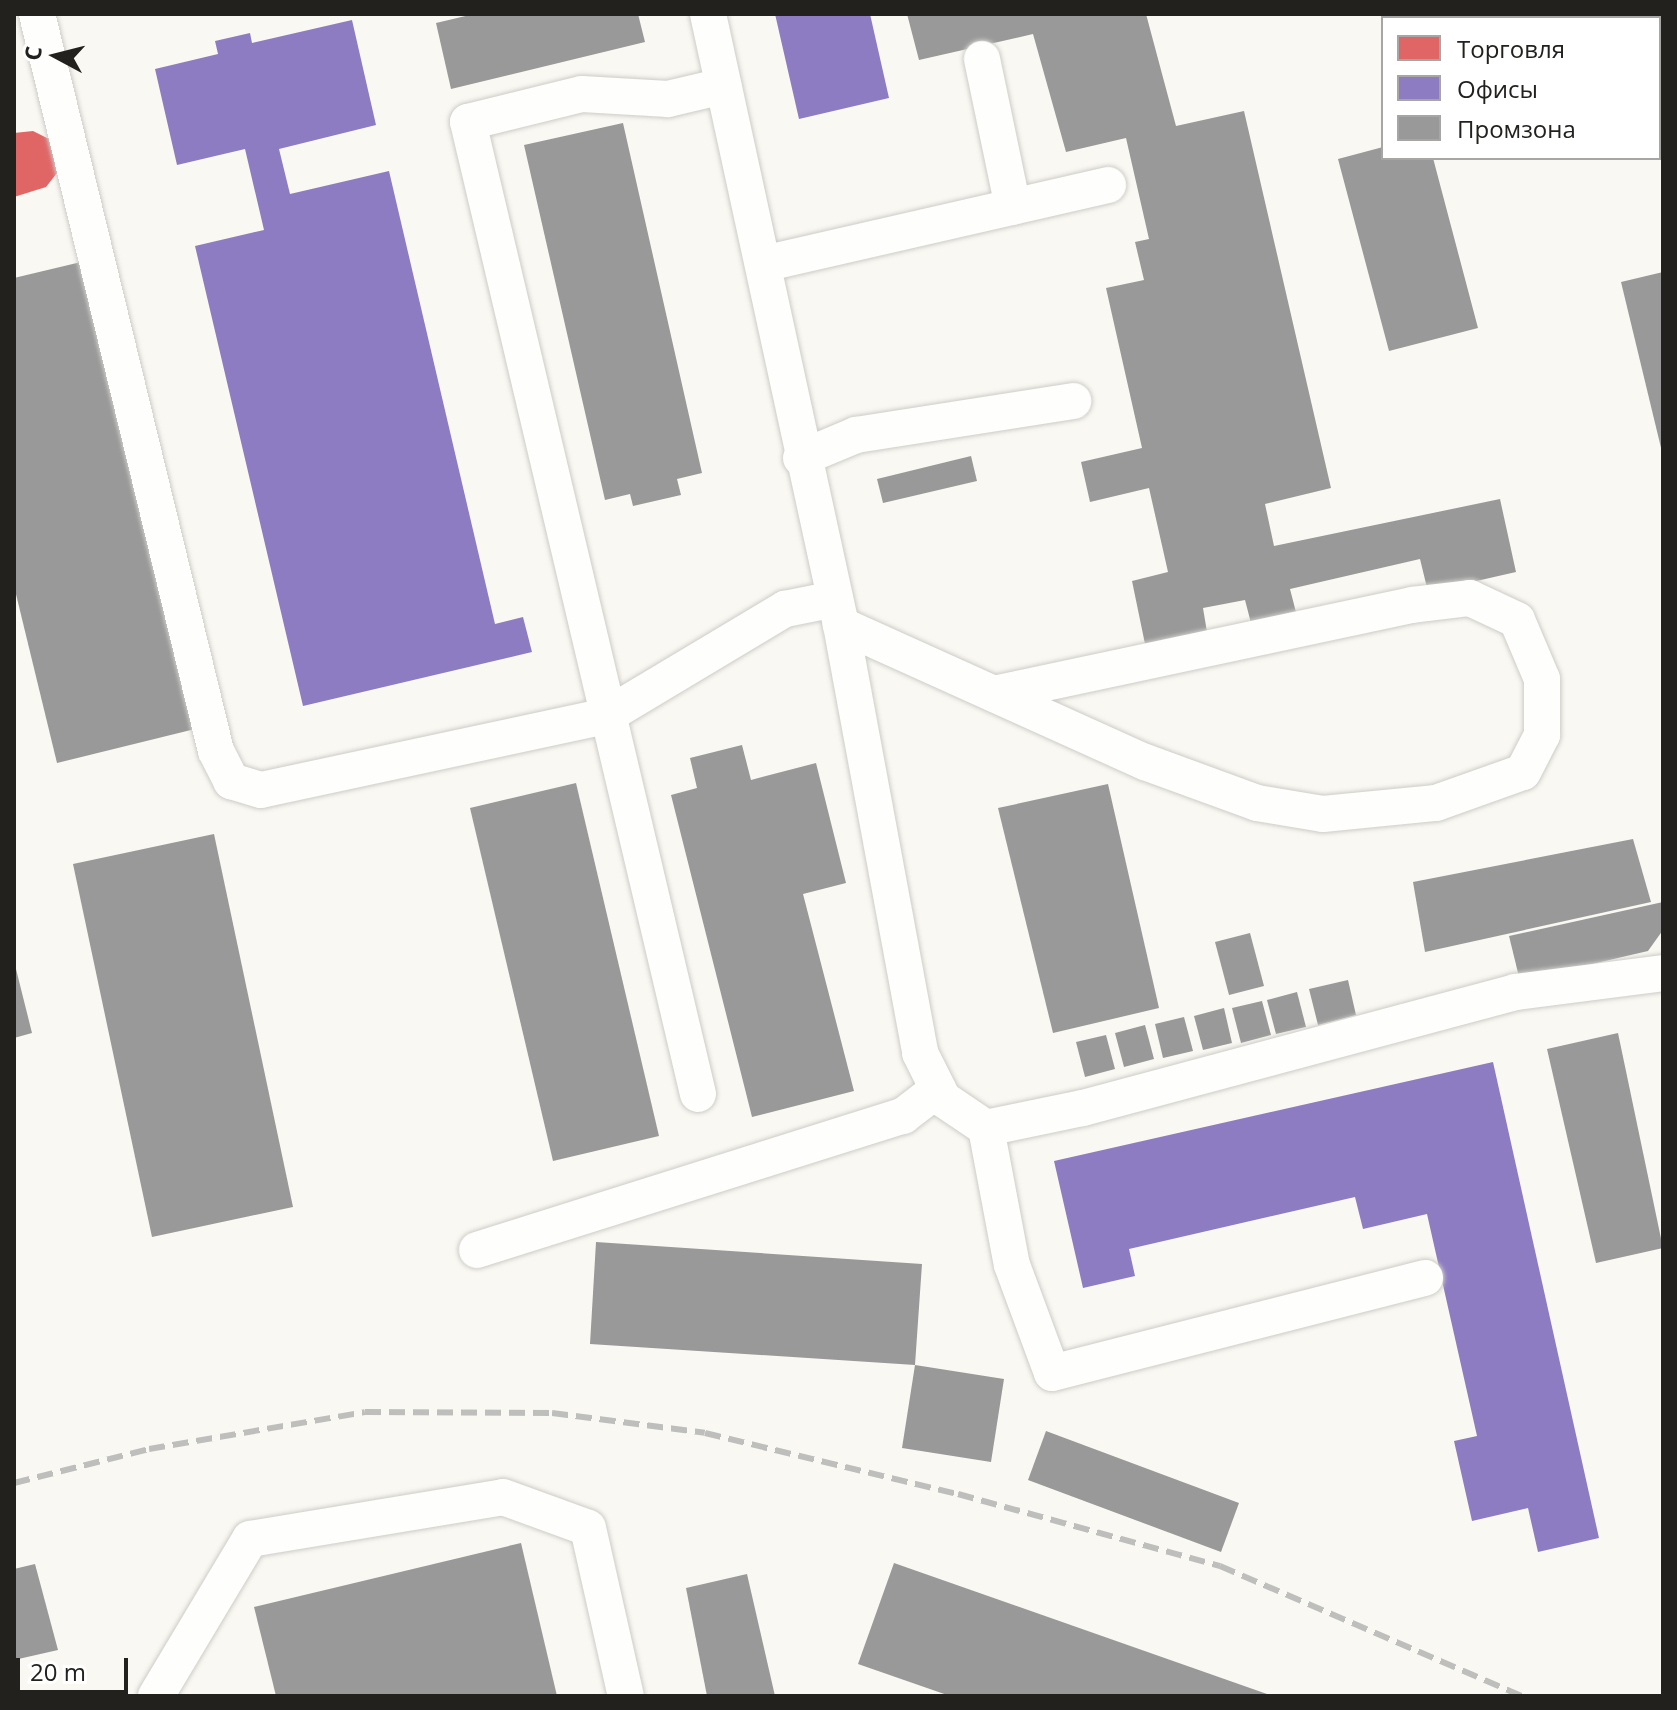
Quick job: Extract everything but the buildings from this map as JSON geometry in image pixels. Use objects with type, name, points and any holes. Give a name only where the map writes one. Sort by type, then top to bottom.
[{"type":"lane","points":[[37,14],[216,751],[231,781],[261,790],[606,716],[785,609],[838,612],[994,694],[1145,762],[1257,803],[1323,814],[1436,803],[1523,772],[1542,735],[1542,679],[1517,620],[1470,598],[1396,608],[994,694]]},
{"type":"lane","points":[[708,14],[763,264],[801,458],[838,612],[920,1053],[943,1099],[986,1128],[1012,1265],[1052,1373],[1425,1278]]},
{"type":"lane","points":[[982,59],[1013,207]]},
{"type":"lane","points":[[698,1094],[606,716],[468,122],[582,94],[668,99],[723,86]]},
{"type":"lane","points":[[763,264],[1108,185]]},
{"type":"lane","points":[[801,458],[856,435],[1073,401]]},
{"type":"lane","points":[[986,1128],[1083,1108],[1515,992],[1663,973]]},
{"type":"lane","points":[[477,1250],[903,1116],[938,1089]]},
{"type":"lane","points":[[156,1696],[250,1539],[503,1497],[588,1528],[626,1696]]},
{"type":"railway","points":[[14,1483],[149,1449],[365,1412],[552,1413],[705,1433],[958,1494],[1220,1566],[1522,1696]]}]
